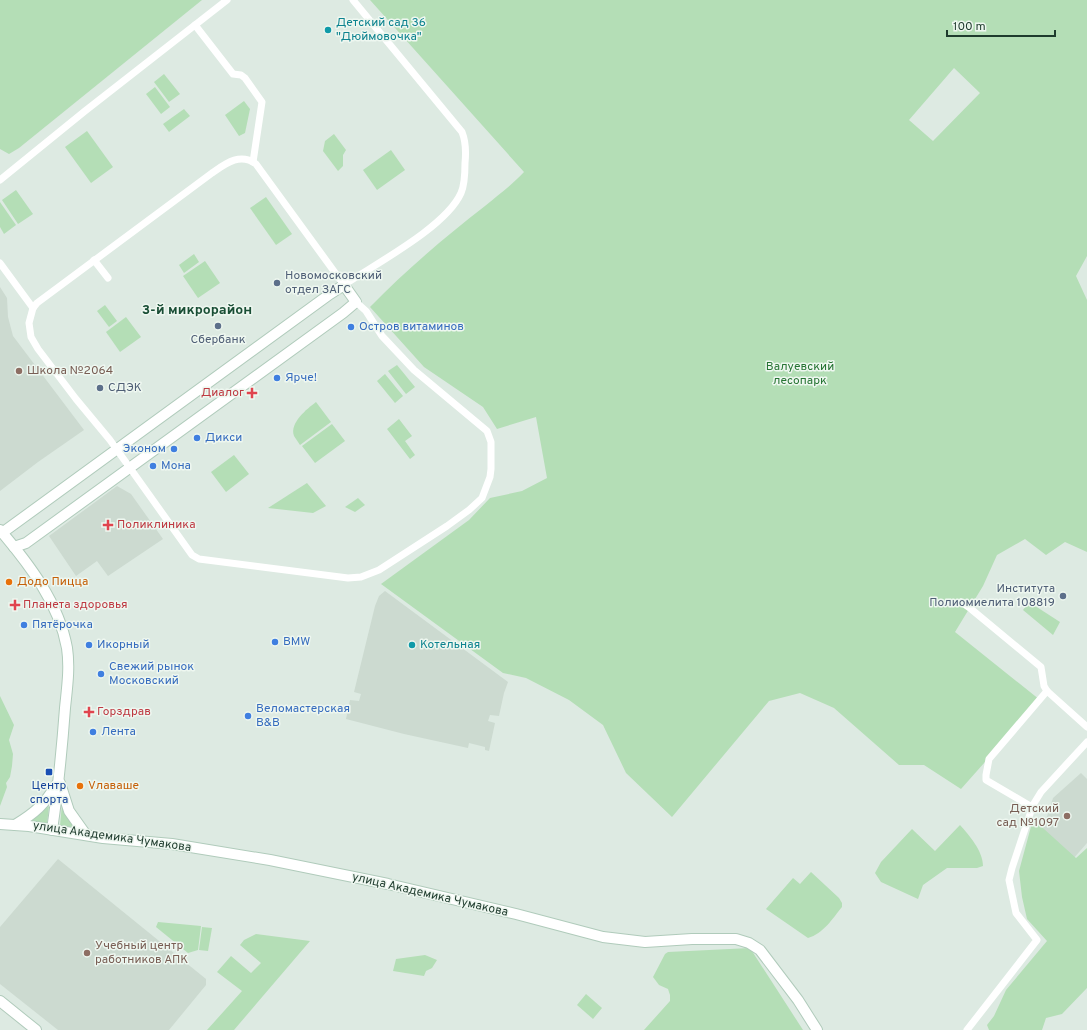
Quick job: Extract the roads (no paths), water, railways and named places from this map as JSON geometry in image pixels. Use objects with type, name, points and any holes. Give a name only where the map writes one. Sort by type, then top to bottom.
[{"type":"street","points":[[0,180],[227,0]]},
{"type":"street","points":[[52,830],[59,779],[69,664],[67,648],[60,623],[40,583],[14,546],[1,531],[116,450],[330,294],[399,249],[435,223],[451,208],[460,194],[464,184],[467,170],[465,143],[460,128],[439,106],[353,0]]},
{"type":"street","points":[[195,25],[233,74],[241,75],[245,78],[262,102],[253,162]]},
{"type":"street","points":[[240,159],[253,162],[273,187],[356,302],[366,311],[382,336],[414,370],[487,431],[491,442],[490,477],[484,496],[469,510],[447,526],[368,575],[361,577],[337,578],[200,559],[192,555],[110,440],[76,398],[31,337],[29,323],[33,308],[37,303],[225,164],[233,160],[240,159]]},
{"type":"street","points":[[94,260],[108,278]]},
{"type":"street","points":[[0,263],[33,308]]},
{"type":"street","points":[[14,546],[26,543],[343,313],[356,302]]},
{"type":"street","points":[[961,602],[1041,666],[1044,686],[1047,691],[1087,727]]},
{"type":"street","points":[[1032,807],[986,780],[986,775],[989,759],[1047,691]]},
{"type":"street","points":[[967,1030],[1037,940],[1016,913],[1009,880],[1012,868],[1032,807],[1041,792],[1087,742]]},
{"type":"street","points":[[15,825],[36,812],[46,802],[59,779]]},
{"type":"street","points":[[59,779],[69,811],[86,835]]},
{"type":"street","name":"улица Академика Чумакова","points":[[0,824],[172,844],[292,865],[388,884],[603,937],[645,942],[692,939],[736,939],[749,943],[760,950],[798,1000],[817,1030]]},
{"type":"street","points":[[0,1001],[36,1030]]},
{"type":"place","name":"Детский сад 36 \"Дюймовочка\"","points":[[328,30]]},
{"type":"place","name":"Новомосковский отдел ЗАГС","points":[[277,283]]},
{"type":"place","name":"Сбербанк","points":[[218,326]]},
{"type":"place","name":"Остров витаминов","points":[[351,327]]},
{"type":"place","name":"Школа №2064","points":[[19,371]]},
{"type":"place","name":"Ярче!","points":[[277,378]]},
{"type":"place","name":"СДЭК","points":[[100,388]]},
{"type":"place","name":"Диалог","points":[[252,393]]},
{"type":"place","name":"Дикси","points":[[197,438]]},
{"type":"place","name":"Эконом","points":[[174,449]]},
{"type":"place","name":"Мона","points":[[153,466]]},
{"type":"place","name":"Поликлиника","points":[[108,525]]},
{"type":"place","name":"Додо Пицца","points":[[9,582]]},
{"type":"place","name":"Института Полиомиелита 108819","points":[[1063,596]]},
{"type":"place","name":"Планета здоровья","points":[[15,605]]},
{"type":"place","name":"Пятёрочка","points":[[24,625]]},
{"type":"place","name":"BMW","points":[[275,642]]},
{"type":"place","name":"Икорный","points":[[89,645]]},
{"type":"place","name":"Котельная","points":[[412,645]]},
{"type":"place","name":"Свежий рынок Московский","points":[[101,674]]},
{"type":"place","name":"Горздрав","points":[[89,712]]},
{"type":"place","name":"Веломастерская B&B","points":[[248,716]]},
{"type":"place","name":"Лента","points":[[93,732]]},
{"type":"place","name":"Центр спорта","points":[[49,772]]},
{"type":"place","name":"Vлаваше","points":[[80,786]]},
{"type":"place","name":"Детский сад №1097","points":[[1067,816]]},
{"type":"place","name":"Учебный центр работников АПК","points":[[87,953]]},
{"type":"district","name":"3-й микрорайон","points":[[197,310]]},
{"type":"park label","name":"Валуевский лесопарк","points":[[800,374]]}]
